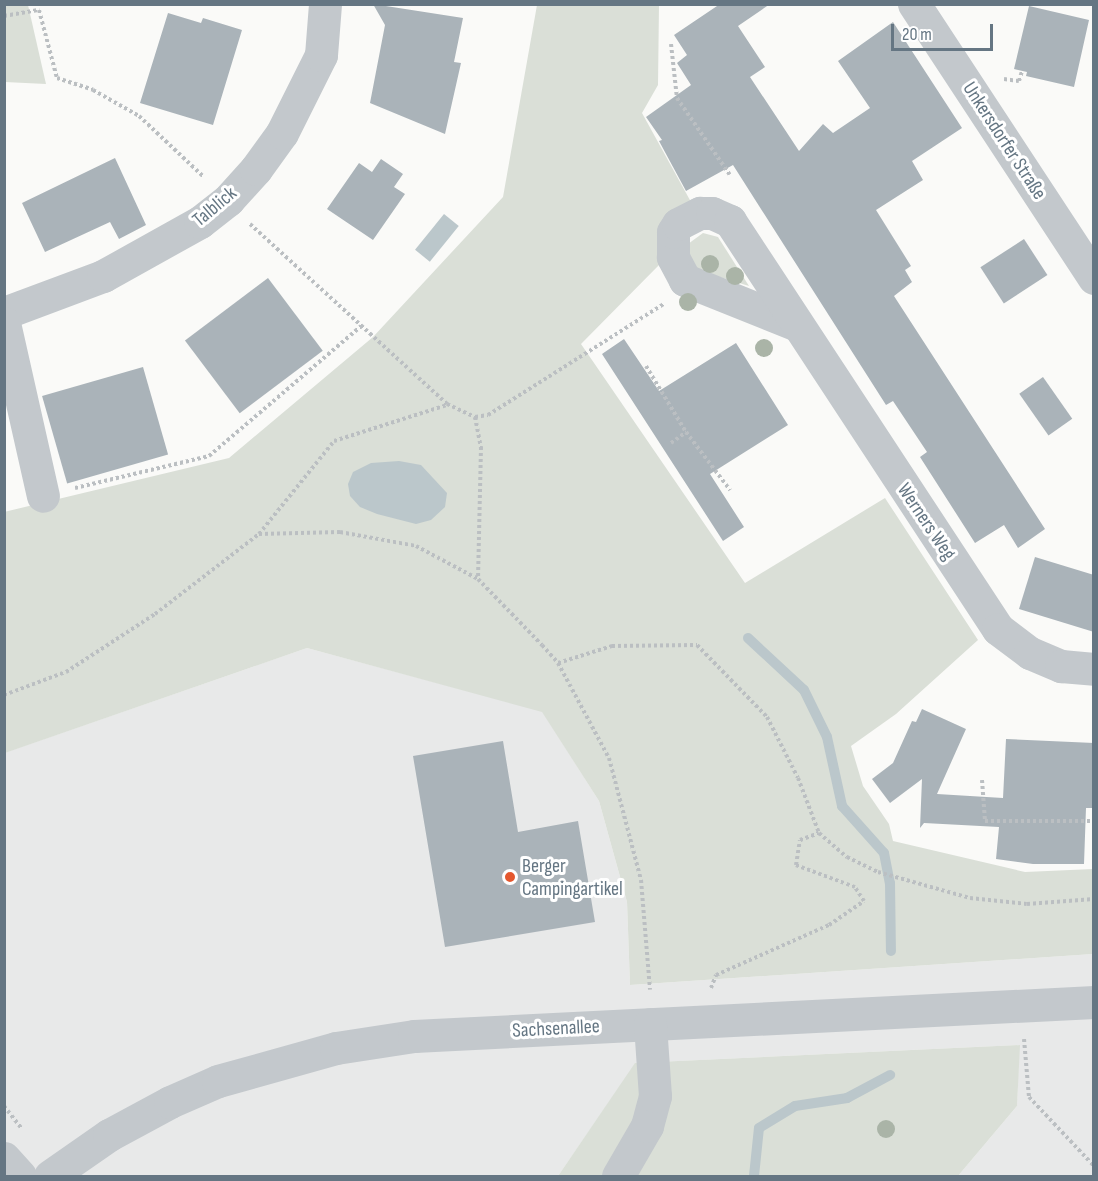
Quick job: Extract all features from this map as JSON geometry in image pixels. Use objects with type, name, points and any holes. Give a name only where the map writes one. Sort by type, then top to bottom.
[{"type":"street","name":"Talblick","points":[[4,313],[103,276],[200,222],[228,200],[256,169],[282,133],[321,55],[324,4]]},
{"type":"street","name":"Unkersdorfer Straße","points":[[914,4],[1094,278]]},
{"type":"street","name":"Werners Weg","points":[[797,325],[694,284],[678,271],[673,257],[673,232],[689,217],[712,213],[730,221],[998,629],[1029,653],[1060,666],[1094,669]]},
{"type":"street","points":[[4,322],[43,496]]},
{"type":"street","name":"Sachsenallee","points":[[50,1176],[109,1135],[170,1102],[218,1081],[336,1048],[414,1036],[1094,1002]]},
{"type":"street","points":[[618,1176],[647,1126],[655,1096],[650,1024]]},
{"type":"street","points":[[4,1158],[20,1176]]},
{"type":"path","points":[[4,16],[39,10],[57,78],[93,90],[138,116],[206,179]]},
{"type":"path","points":[[671,44],[677,98],[729,175]]},
{"type":"path","points":[[1004,79],[1018,81],[1022,71]]},
{"type":"path","points":[[245,220],[447,404],[475,417],[488,415],[694,284]]},
{"type":"path","points":[[43,496],[209,456],[361,326]]},
{"type":"path","points":[[646,366],[686,432],[730,490]]},
{"type":"path","points":[[4,695],[66,672],[155,614],[259,534],[334,441],[447,404]]},
{"type":"path","points":[[475,417],[481,447],[478,579]]},
{"type":"path","points":[[671,443],[686,432]]},
{"type":"path","points":[[259,534],[340,532],[416,546],[478,579],[558,663],[609,758],[641,880],[650,1024]]},
{"type":"path","points":[[558,663],[612,646],[697,645],[767,717],[798,778],[819,833],[847,858],[878,872],[970,898],[1027,904],[1094,899]]},
{"type":"path","points":[[982,780],[985,821],[1094,821]]},
{"type":"path","points":[[711,988],[716,975],[830,925],[864,901],[855,887],[796,865],[800,840],[819,833]]},
{"type":"path","points":[[1024,1039],[1029,1096],[1094,1167]]},
{"type":"path","points":[[4,1106],[24,1131]]},
{"type":"shaded area","points":[[5,4],[28,5],[46,84],[5,82]]},
{"type":"shaded area","points":[[537,5],[659,5],[658,85],[642,113],[691,202],[660,264],[581,344],[745,583],[885,498],[978,640],[896,714],[851,746],[863,786],[889,824],[893,841],[1025,872],[1093,869],[1093,954],[630,985],[627,902],[599,801],[542,712],[307,648],[5,753],[4,512],[229,458],[373,337],[503,197]]},
{"type":"shaded area","points":[[444,214],[459,226],[430,262],[415,250]]},
{"type":"shaded area","points":[[703,233],[718,237],[749,286],[697,270],[691,263],[688,244]]},
{"type":"shaded area","points":[[399,461],[421,465],[447,493],[445,507],[431,520],[416,524],[377,514],[360,507],[350,496],[348,484],[353,472],[371,463]]},
{"type":"shaded area","points":[[307,648],[542,711],[599,801],[627,902],[630,985],[1093,954],[1093,1176],[958,1176],[1017,1106],[1019,1045],[636,1063],[558,1176],[5,1176],[4,753]]},
{"type":"shaded area","points":[[1020,1045],[1017,1106],[958,1176],[558,1176],[635,1063]]},
{"type":"building","points":[[373,4],[463,18],[454,62],[461,63],[445,134],[370,103],[385,25]]},
{"type":"building","points":[[720,4],[770,4],[738,26],[765,67],[750,77],[799,151],[823,124],[833,133],[870,108],[838,61],[893,22],[962,128],[912,161],[923,180],[876,210],[911,266],[905,270],[912,282],[894,296],[1045,529],[1018,548],[1004,525],[975,543],[920,457],[927,452],[893,401],[886,405],[733,165],[686,191],[659,141],[662,140],[646,117],[691,85],[677,63],[687,55],[674,35]]},
{"type":"building","points":[[1029,6],[1089,20],[1074,87],[1026,76],[1027,72],[1014,69]]},
{"type":"building","points":[[168,13],[201,23],[203,18],[242,30],[213,125],[140,103]]},
{"type":"building","points":[[115,158],[146,225],[119,239],[110,222],[45,252],[22,203]]},
{"type":"building","points":[[381,159],[403,174],[394,187],[405,194],[373,240],[327,209],[359,163],[372,172]]},
{"type":"building","points":[[1024,239],[1047,275],[1004,303],[980,267]]},
{"type":"building","points":[[268,278],[323,351],[240,413],[185,341]]},
{"type":"building","points":[[624,339],[659,391],[736,343],[788,425],[710,474],[744,527],[723,541],[602,354]]},
{"type":"building","points":[[143,367],[168,454],[67,483],[42,396]]},
{"type":"building","points":[[1043,377],[1072,419],[1048,435],[1019,394]]},
{"type":"building","points":[[1035,557],[1094,575],[1094,632],[1019,609]]},
{"type":"building","points":[[922,709],[966,729],[937,794],[1003,798],[1006,739],[1094,743],[1094,808],[1086,808],[1084,864],[1033,864],[996,859],[999,827],[924,823],[920,828],[922,779],[890,803],[872,779],[893,763],[912,721],[916,722]]},
{"type":"building","name":"Berger Campingartikel","points":[[503,741],[518,832],[578,821],[595,922],[445,947],[413,756]]},
{"type":"waterway","points":[[748,638],[804,690],[827,737],[842,806],[884,853],[890,883],[891,951]]},
{"type":"waterway","points":[[754,1176],[759,1128],[795,1106],[847,1098],[890,1075]]},
{"type":"place","name":"Berger Campingartikel","points":[[510,877]]}]
